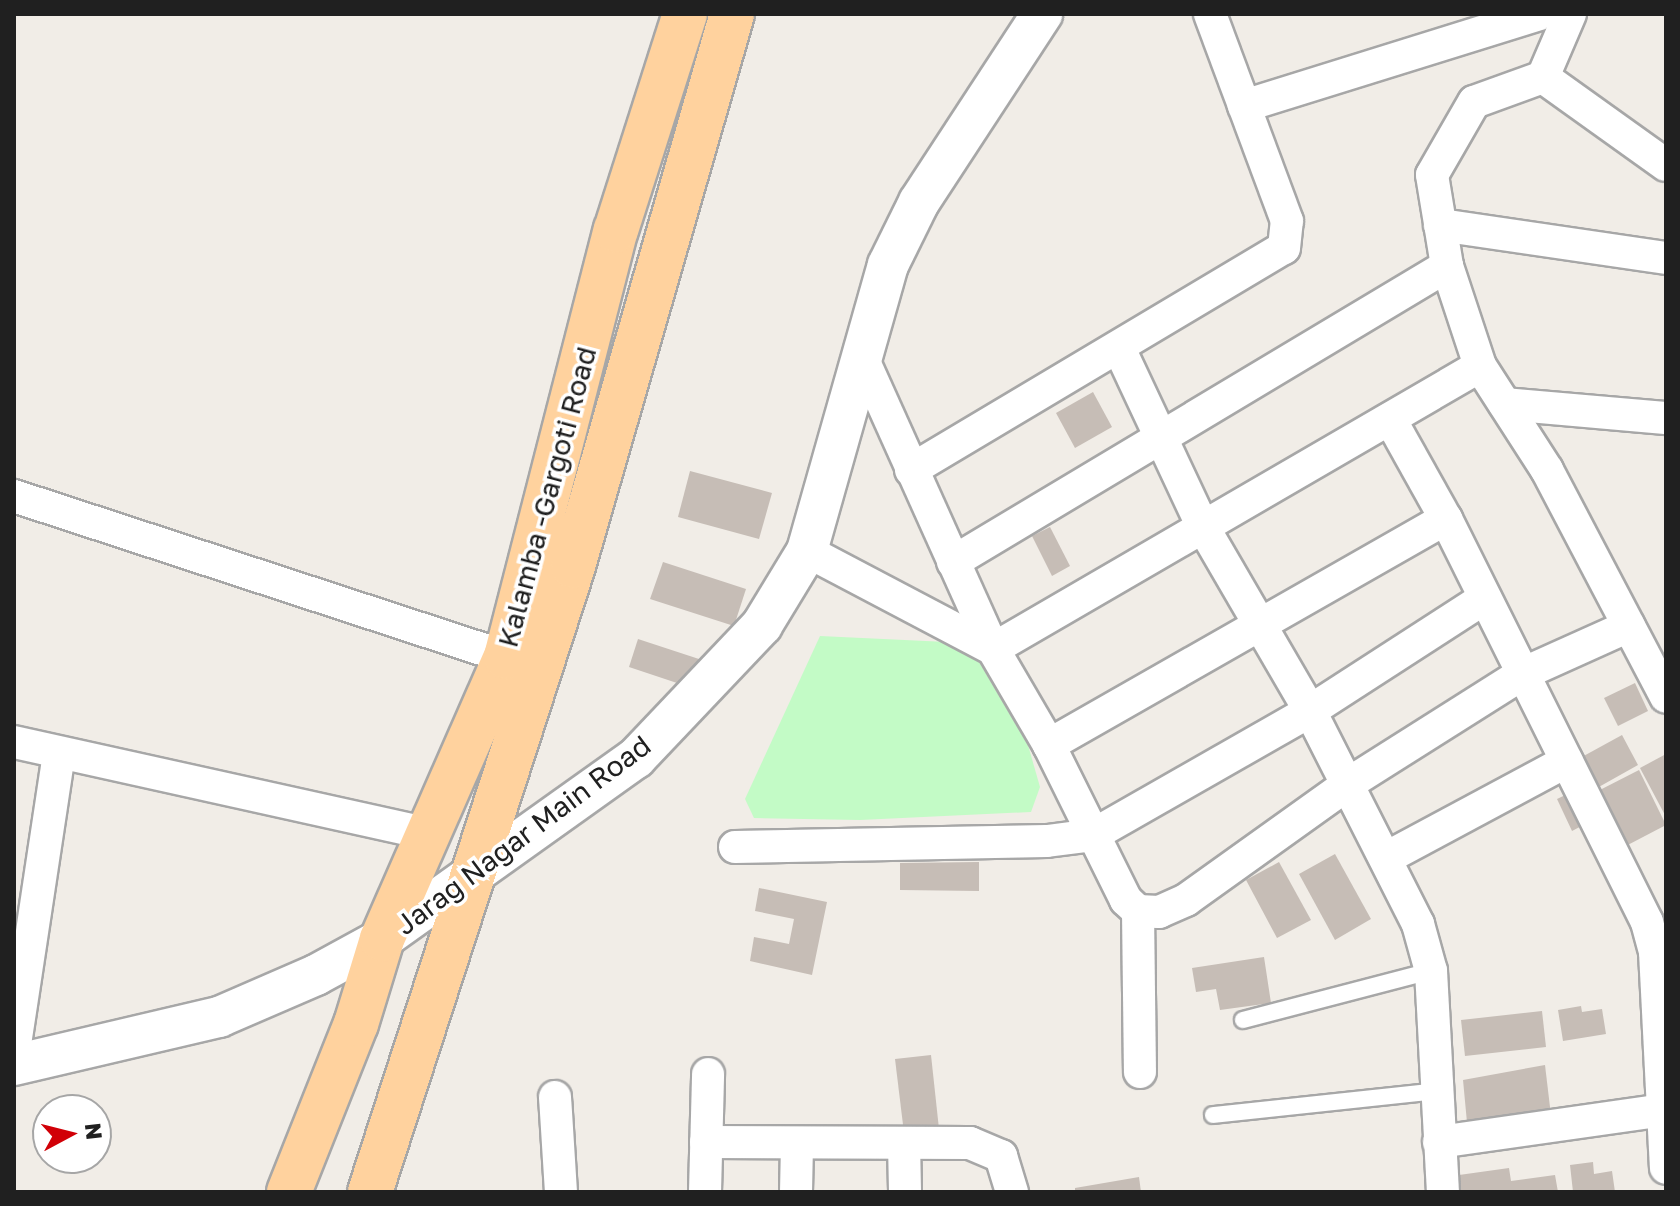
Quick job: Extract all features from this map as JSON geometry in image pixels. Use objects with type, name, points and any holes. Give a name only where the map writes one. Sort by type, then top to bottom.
[{"type":"main road","name":"Kalamba -Gargoti Road","points":[[289,1192],[356,1024],[382,939],[506,657],[616,230],[685,14]]},
{"type":"main road","points":[[370,1192],[573,566],[732,14]]},
{"type":"street","name":"Jarag Nagar Main Road","points":[[14,1065],[219,1017],[316,975],[382,939],[477,867],[636,758],[762,625],[807,551],[860,353],[888,265],[919,202],[1042,14]]},
{"type":"street","points":[[911,470],[1284,248],[1287,221],[1210,14]]},
{"type":"street","points":[[1244,106],[1539,14]]},
{"type":"street","points":[[1570,14],[1543,77],[1474,102],[1432,175],[1447,266],[1480,366],[1505,404],[1666,697]]},
{"type":"street","points":[[1543,77],[1666,165]]},
{"type":"street","points":[[1440,225],[1666,258]]},
{"type":"street","points":[[953,562],[1447,266]]},
{"type":"street","points":[[1119,348],[1203,527],[1310,711],[1418,924],[1431,971],[1443,1192]]},
{"type":"street","points":[[860,353],[993,649],[1049,745],[1126,900],[1138,911],[1159,912],[1186,900],[1348,784],[1522,674],[1629,626]]},
{"type":"street","points":[[993,649],[1480,366]]},
{"type":"street","points":[[1505,404],[1666,418]]},
{"type":"street","points":[[1390,419],[1446,519],[1567,761],[1656,920],[1666,1168]]},
{"type":"street","points":[[14,496],[506,657]]},
{"type":"street","points":[[1049,745],[1446,519]]},
{"type":"street","points":[[807,551],[993,649]]},
{"type":"street","points":[[735,847],[1047,841],[1093,835],[1310,711],[1485,598]]},
{"type":"street","points":[[14,742],[428,834]]},
{"type":"street","points":[[14,1051],[59,753]]},
{"type":"street","points":[[1386,858],[1567,761]]},
{"type":"street","points":[[1138,911],[1140,1072]]},
{"type":"street","points":[[705,1192],[708,1074]]},
{"type":"street","points":[[555,1097],[561,1192]]},
{"type":"street","points":[[1439,1142],[1665,1110]]},
{"type":"street","points":[[706,1142],[970,1143],[1001,1156],[1012,1192]]},
{"type":"street","points":[[796,1192],[797,1143]]},
{"type":"street","points":[[904,1143],[905,1192]]},
{"type":"lane","points":[[1243,1020],[1431,971]]},
{"type":"lane","points":[[1213,1115],[1436,1091]]},
{"type":"green space","points":[[820,636],[968,643],[1028,745],[1040,787],[1031,812],[860,820],[754,818],[745,799]]},
{"type":"building","points":[[1093,392],[1112,427],[1075,448],[1056,413]]},
{"type":"building","points":[[690,471],[772,493],[759,539],[678,517]]},
{"type":"building","points":[[1050,527],[1070,566],[1052,576],[1032,536]]},
{"type":"building","points":[[663,562],[746,589],[734,626],[650,599]]},
{"type":"building","points":[[638,639],[702,660],[692,688],[629,667]]},
{"type":"building","points":[[1635,683],[1648,711],[1618,726],[1604,698]]},
{"type":"building","points":[[1622,735],[1638,765],[1597,788],[1580,758]]},
{"type":"building","points":[[1666,754],[1666,817],[1640,768]]},
{"type":"building","points":[[1639,770],[1666,825],[1622,848],[1594,793]]},
{"type":"building","points":[[1578,789],[1593,820],[1572,831],[1557,799]]},
{"type":"building","points":[[1335,854],[1371,919],[1335,940],[1299,874]]},
{"type":"building","points":[[979,862],[979,891],[900,890],[900,863]]},
{"type":"building","points":[[1279,862],[1311,920],[1277,938],[1246,880]]},
{"type":"building","points":[[759,888],[827,902],[812,975],[750,961],[754,937],[789,944],[794,919],[755,911]]},
{"type":"building","points":[[1264,957],[1271,1003],[1220,1010],[1216,989],[1196,992],[1192,968]]},
{"type":"building","points":[[1581,1006],[1582,1012],[1602,1009],[1606,1034],[1563,1041],[1558,1010]]},
{"type":"building","points":[[1542,1011],[1546,1047],[1465,1056],[1461,1020]]},
{"type":"building","points":[[931,1055],[939,1129],[904,1133],[895,1059]]},
{"type":"building","points":[[1545,1065],[1552,1124],[1468,1133],[1463,1080]]},
{"type":"building","points":[[1593,1162],[1594,1174],[1612,1171],[1615,1192],[1573,1192],[1570,1165]]},
{"type":"building","points":[[1509,1168],[1511,1181],[1555,1175],[1558,1192],[1461,1192],[1459,1175]]},
{"type":"building","points":[[1139,1177],[1141,1192],[1075,1192],[1075,1188]]}]
